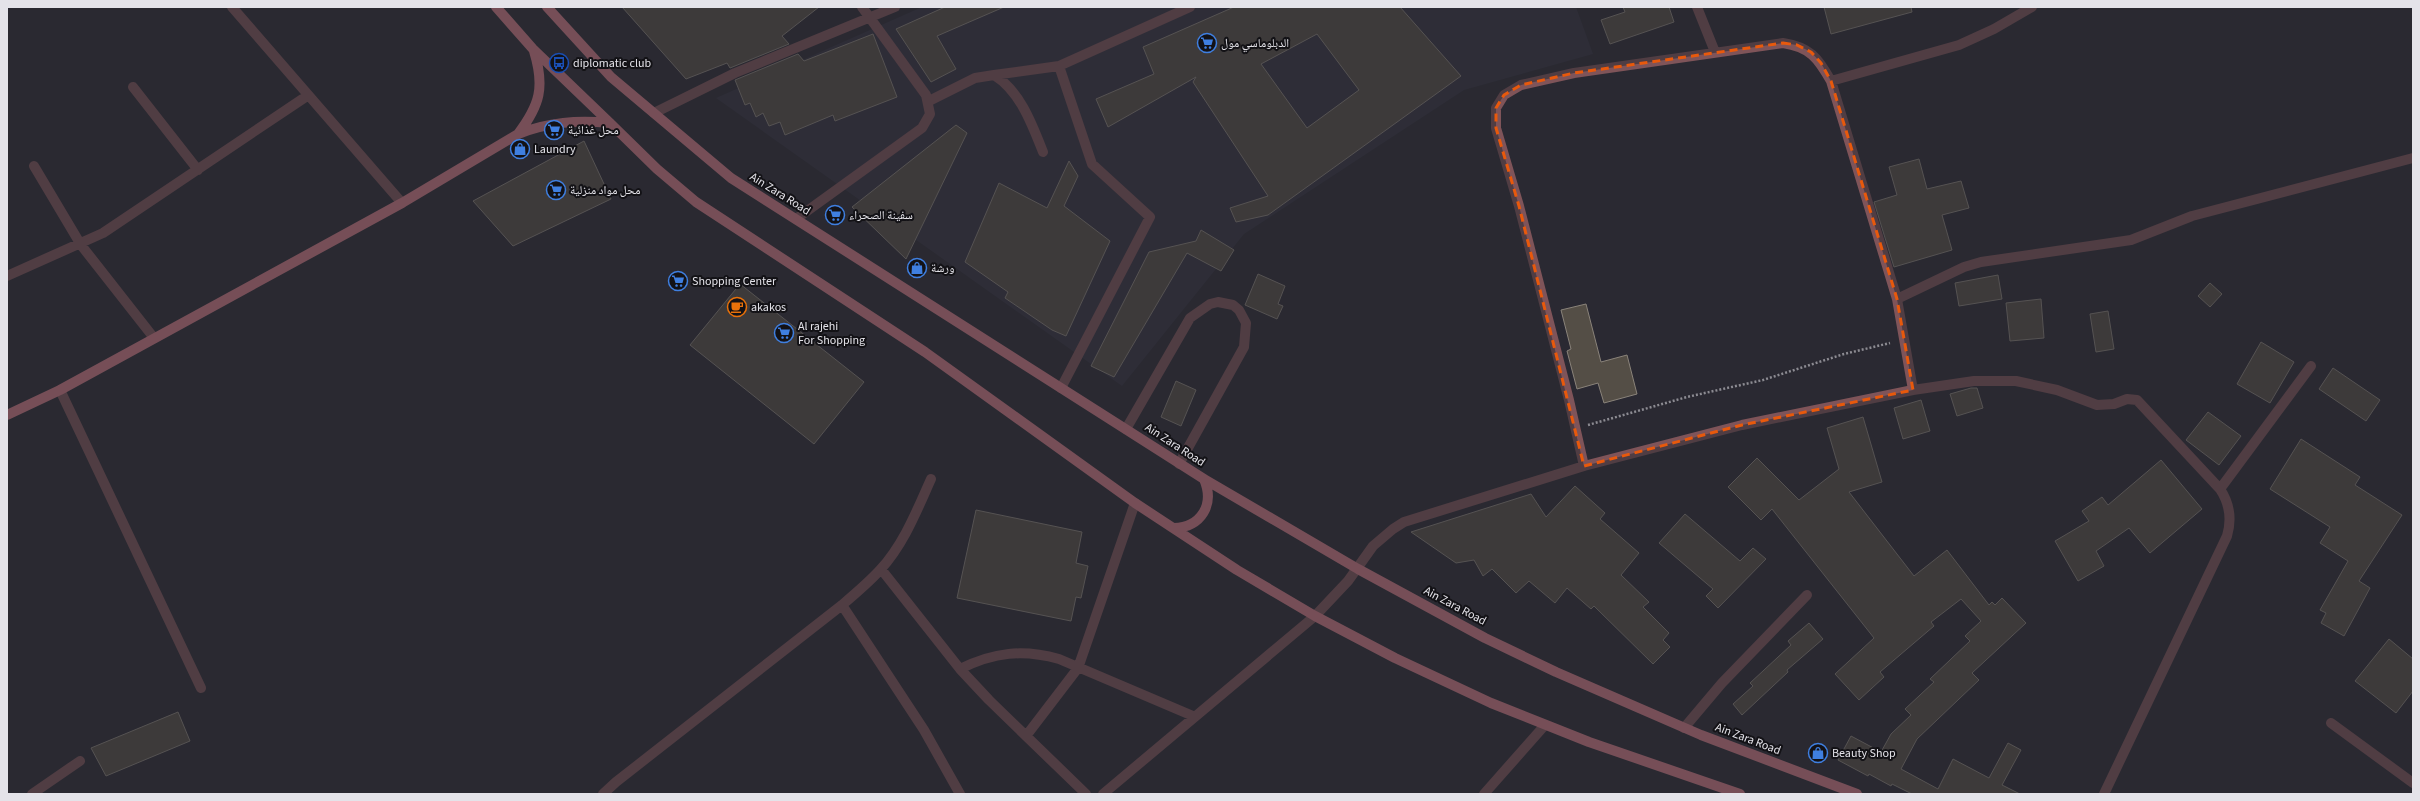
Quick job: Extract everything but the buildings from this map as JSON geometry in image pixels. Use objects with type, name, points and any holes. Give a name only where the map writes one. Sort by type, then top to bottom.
[{"type":"main road","points":[[496,7],[533,49],[657,169],[696,202],[925,352],[1135,503],[1237,570],[1315,616],[1443,682],[1544,725],[1740,794]]},
{"type":"main road","name":"Ain Zara Road","points":[[547,7],[611,77],[731,178],[1204,479],[1358,569],[1485,638],[1684,728],[1857,794]]},
{"type":"main road","points":[[518,134],[532,116],[540,94],[540,71],[533,49]]},
{"type":"main road","points":[[7,415],[60,390],[402,204],[518,134],[535,128],[572,121],[610,123]]},
{"type":"main road","points":[[1174,528],[1191,525],[1204,513],[1209,497],[1204,479]]},
{"type":"street","points":[[232,7],[307,96],[402,204]]},
{"type":"street","points":[[796,219],[922,128],[930,114],[929,101],[862,7]]},
{"type":"street","points":[[654,113],[735,73],[895,7]]},
{"type":"street","points":[[929,101],[975,78],[1059,66],[1190,7]]},
{"type":"street","points":[[1697,7],[1715,52]]},
{"type":"street","points":[[1831,81],[1959,45],[1994,29],[2032,7]]},
{"type":"street","points":[[1584,466],[1519,206],[1496,128],[1496,108],[1504,96],[1521,85],[1574,73],[1782,43],[1797,45],[1811,52],[1821,63],[1831,81],[1897,299],[1913,390]]},
{"type":"street","points":[[1059,66],[1092,164],[1150,217],[1061,388]]},
{"type":"street","points":[[994,75],[1006,82],[1015,95],[1033,127],[1043,152]]},
{"type":"street","points":[[133,87],[198,170]]},
{"type":"street","points":[[7,276],[81,245],[103,233],[307,96]]},
{"type":"street","points":[[1897,299],[1964,267],[1981,262],[2131,240],[2192,216],[2413,158]]},
{"type":"street","points":[[34,166],[81,245],[154,338]]},
{"type":"street","points":[[1126,429],[1190,318],[1210,304],[1218,302],[1233,305],[1244,316],[1246,323],[1244,347],[1180,464]]},
{"type":"street","points":[[2220,489],[2311,366]]},
{"type":"street","points":[[1103,794],[1193,716],[1315,616],[1358,569],[1365,557],[1382,537],[1410,519],[1584,466],[1742,425],[1913,390],[1974,381],[2001,380],[2036,384],[2097,405],[2114,404],[2127,399],[2137,400],[2226,497],[2230,517],[2227,536],[2104,794]]},
{"type":"street","points":[[60,390],[201,688]]},
{"type":"street","points":[[604,794],[616,782],[842,605],[881,569],[908,528],[931,479]]},
{"type":"street","points":[[1026,736],[1078,668],[1135,503]]},
{"type":"street","points":[[881,569],[960,669],[988,700],[1086,794]]},
{"type":"street","points":[[1684,728],[1722,683],[1807,595]]},
{"type":"street","points":[[842,605],[924,730],[960,794]]},
{"type":"street","points":[[960,669],[992,656],[1019,652],[1039,653],[1059,659],[1193,716]]},
{"type":"street","points":[[2331,723],[2413,783]]},
{"type":"street","points":[[1484,794],[1544,725]]},
{"type":"street","points":[[32,794],[80,761]]},
{"type":"path","points":[[1575,427],[1595,424],[1688,397],[1763,380],[1844,354],[1904,339]]},
{"type":"highlighted area","points":[[1783,43],[1797,45],[1811,52],[1821,63],[1831,81],[1897,299],[1913,390],[1742,425],[1584,466],[1519,206],[1496,128],[1496,108],[1504,95],[1521,85],[1574,73]]},
{"type":"shaded area","points":[[922,7],[1576,7],[1593,54],[1464,90],[1244,234],[1122,386],[716,98]]},
{"type":"place","name":"الدبلوماسي مول","points":[[1207,43]]},
{"type":"place","name":"diplomatic club","points":[[559,63]]},
{"type":"place","name":"محل غذائية","points":[[554,130]]},
{"type":"place","name":"Laundry","points":[[520,149]]},
{"type":"place","name":"محل مواد منزلية","points":[[556,190]]},
{"type":"place","name":"سفينة الصحراء","points":[[835,215]]},
{"type":"place","name":"ورشة","points":[[917,268]]},
{"type":"place","name":"Shopping Center","points":[[678,281]]},
{"type":"place","name":"akakos","points":[[737,307]]},
{"type":"place","name":"Al rajehi For Shopping","points":[[784,333]]},
{"type":"place","name":"Beauty Shop","points":[[1818,753]]}]
